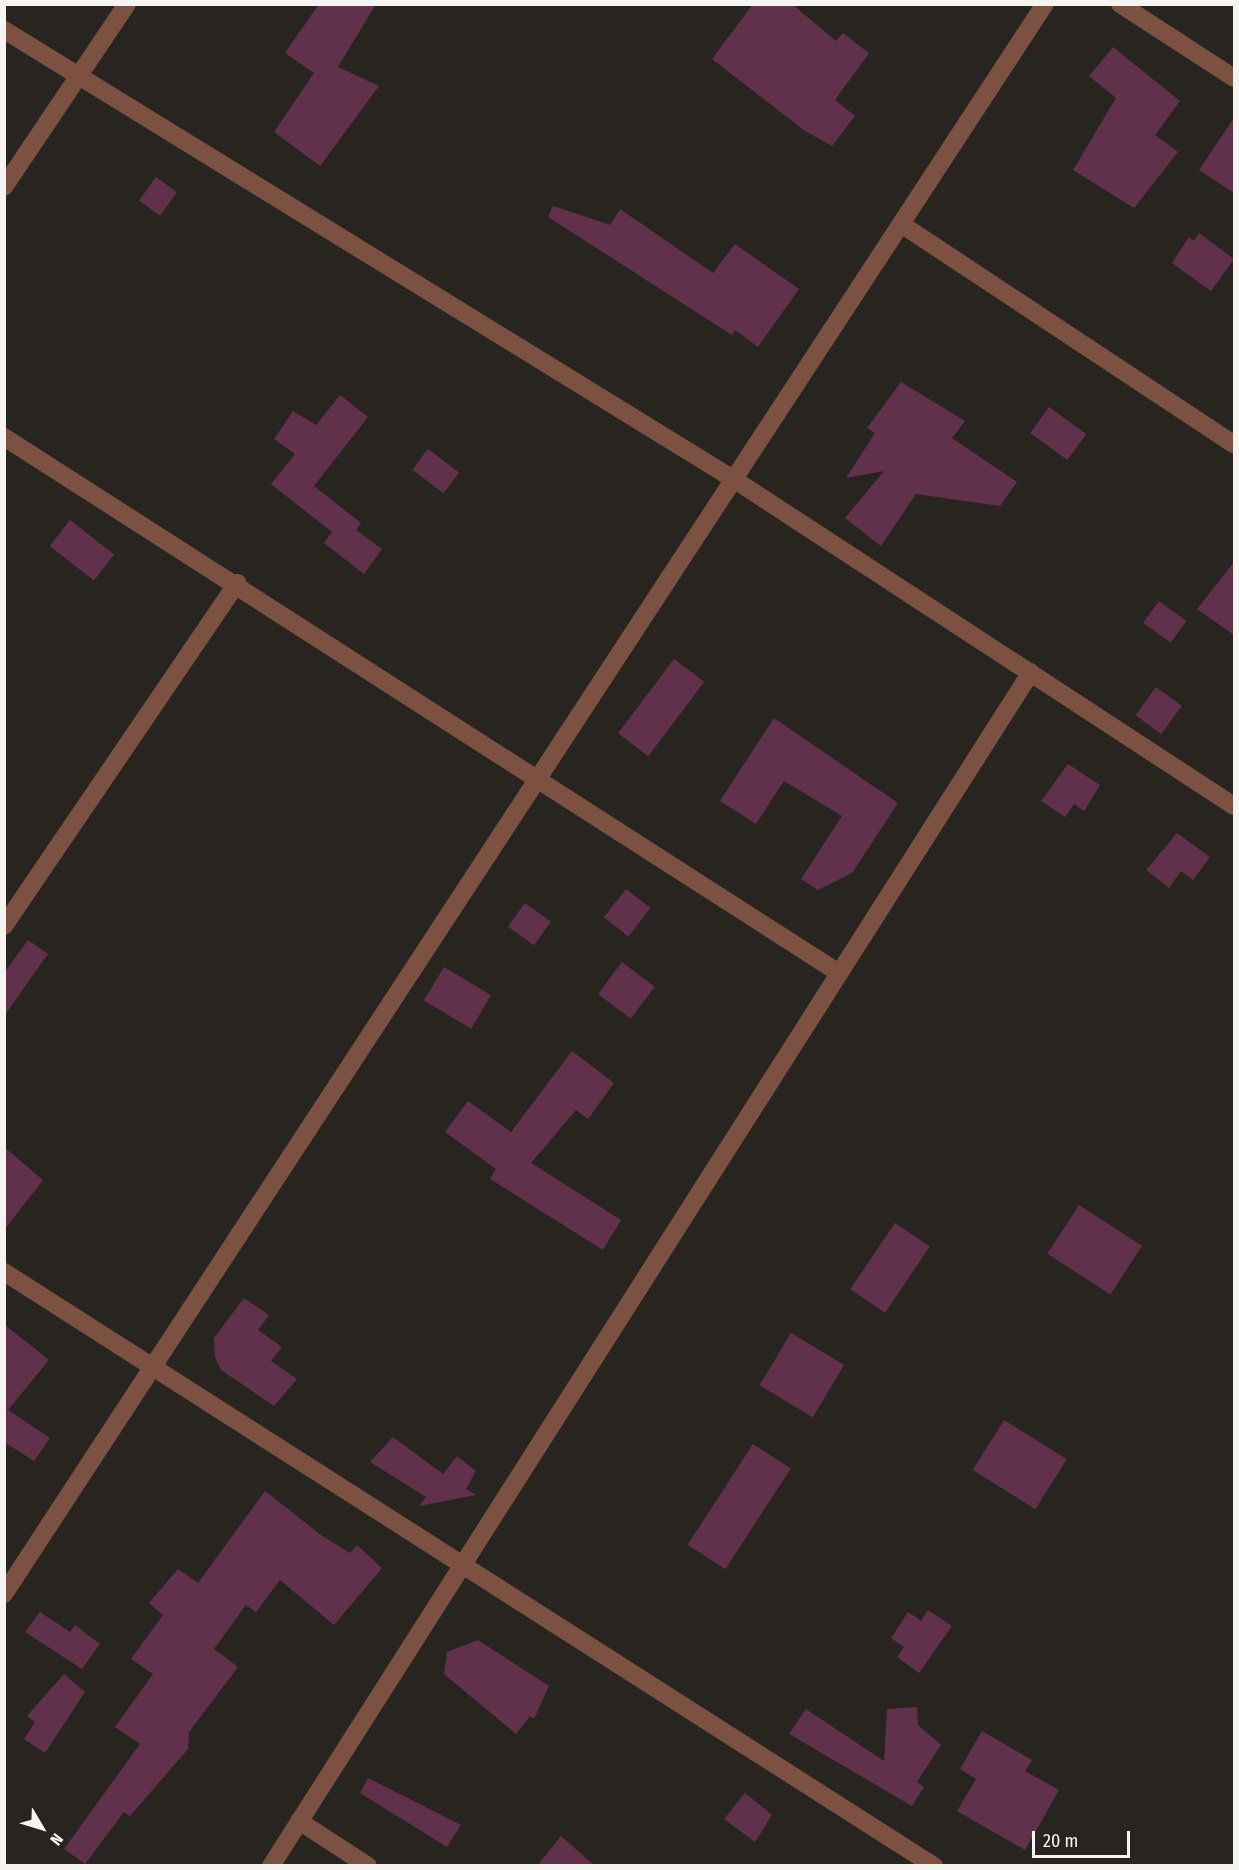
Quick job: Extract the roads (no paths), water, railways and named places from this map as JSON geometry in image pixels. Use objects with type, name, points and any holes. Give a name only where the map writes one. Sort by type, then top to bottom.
[{"type":"street","points":[[4,187],[127,4]]},
{"type":"street","points":[[4,1594],[1045,4]]},
{"type":"street","points":[[1120,4],[1234,78]]},
{"type":"street","points":[[4,30],[77,79],[735,480],[1234,806]]},
{"type":"street","points":[[901,224],[1234,444]]},
{"type":"street","points":[[4,437],[237,583],[537,780],[839,973]]},
{"type":"street","points":[[4,926],[237,583]]},
{"type":"street","points":[[271,1866],[1031,672]]},
{"type":"street","points":[[4,1272],[465,1562],[934,1866]]},
{"type":"street","points":[[299,1821],[369,1866]]}]
